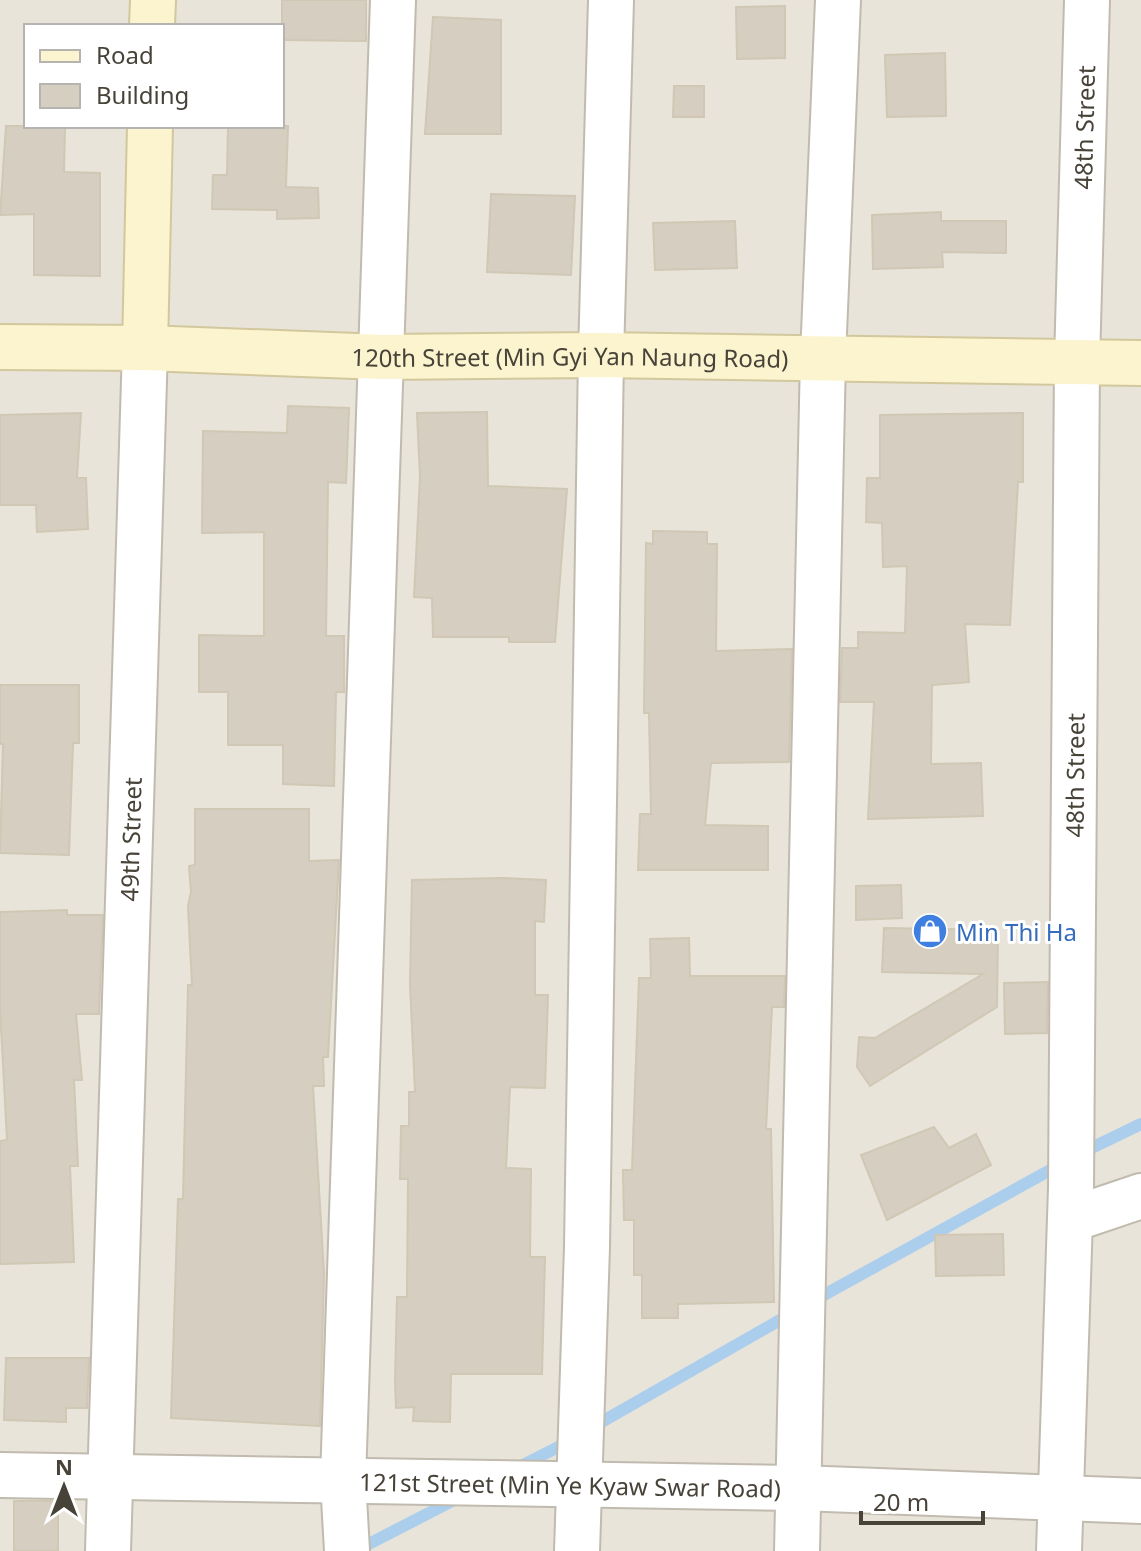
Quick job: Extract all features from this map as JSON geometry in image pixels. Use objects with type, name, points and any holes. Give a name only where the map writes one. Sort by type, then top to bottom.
[{"type":"street","points":[[152,24],[153,0]]},
{"type":"street","points":[[347,1544],[343,1480],[393,0]]},
{"type":"street","points":[[577,1551],[611,0]]},
{"type":"street","points":[[797,1551],[805,1324],[823,357],[838,0]]},
{"type":"street","name":"48th Street","points":[[1059,1551],[1071,1204],[1077,362],[1087,0]]},
{"type":"street","name":"49th Street","points":[[108,1551],[150,128]]},
{"type":"street","name":"120th Street (Min Gyi Yan Naung Road)","points":[[0,347],[145,348],[382,357],[601,355],[1141,363]]},
{"type":"street","points":[[1071,1204],[1141,1196]]},
{"type":"street","name":"121st Street (Min Ye Kyaw Swar Road)","points":[[0,1475],[343,1480],[581,1455],[799,1488],[1141,1501]]},
{"type":"shaded area","points":[[0,0],[1141,0],[1141,1551],[0,1551]]},
{"type":"building","points":[[282,0],[366,0],[366,41],[284,40]]},
{"type":"building","points":[[785,6],[785,58],[737,59],[736,7]]},
{"type":"building","points":[[433,17],[501,20],[501,134],[425,134]]},
{"type":"building","points":[[945,53],[946,116],[887,117],[885,55]]},
{"type":"building","points":[[674,86],[704,86],[704,117],[673,117]]},
{"type":"building","points":[[6,126],[65,128],[64,172],[100,173],[100,276],[34,275],[34,214],[0,215]]},
{"type":"building","points":[[288,126],[286,187],[318,188],[319,218],[277,219],[277,210],[212,209],[213,175],[227,175],[228,128]]},
{"type":"building","points":[[491,194],[575,196],[571,275],[487,272]]},
{"type":"building","points":[[941,212],[941,221],[1006,221],[1006,253],[942,252],[943,267],[873,269],[872,215]]},
{"type":"building","points":[[735,221],[737,268],[655,270],[653,223]]},
{"type":"building","points":[[288,406],[349,408],[346,483],[328,482],[326,636],[344,636],[344,692],[336,692],[334,786],[283,784],[283,745],[228,745],[228,692],[199,692],[199,635],[264,636],[264,532],[202,533],[203,431],[287,433]]},
{"type":"building","points":[[487,412],[488,486],[567,489],[555,642],[509,642],[509,637],[433,637],[432,598],[414,597],[420,476],[417,413]]},
{"type":"building","points":[[81,413],[77,478],[86,478],[88,529],[37,532],[36,505],[0,505],[0,415]]},
{"type":"building","points":[[1023,413],[1023,482],[1018,482],[1010,625],[965,624],[969,682],[932,685],[931,764],[981,763],[983,816],[868,819],[874,702],[840,702],[842,648],[858,648],[858,632],[905,633],[907,566],[883,567],[882,523],[866,522],[867,478],[880,478],[880,415]]},
{"type":"building","points":[[653,531],[707,532],[707,544],[717,544],[716,651],[792,649],[789,762],[711,763],[705,825],[768,826],[768,870],[638,870],[640,814],[651,814],[649,713],[644,713],[646,543],[653,544]]},
{"type":"building","points":[[0,685],[79,685],[79,743],[73,743],[69,855],[0,853],[3,744],[0,744]]},
{"type":"building","points":[[195,809],[309,809],[309,861],[339,860],[328,1057],[323,1057],[324,1086],[313,1086],[324,1274],[320,1426],[171,1418],[178,1199],[183,1199],[188,985],[192,985],[188,906],[191,892],[189,866],[195,865]]},
{"type":"building","points":[[412,880],[546,880],[544,922],[535,921],[535,995],[548,995],[545,1088],[510,1087],[506,1168],[531,1169],[530,1257],[545,1257],[542,1374],[451,1374],[450,1422],[413,1421],[414,1407],[396,1408],[395,1380],[397,1297],[407,1297],[408,1179],[400,1179],[401,1126],[409,1126],[409,1092],[415,1092],[410,985]]},
{"type":"building","points":[[901,885],[902,918],[856,920],[856,886]]},
{"type":"building","points":[[67,910],[67,915],[103,915],[99,1014],[76,1014],[82,1080],[74,1080],[78,1166],[70,1166],[74,1262],[0,1264],[0,1141],[7,1140],[0,1008],[0,912]]},
{"type":"building","points":[[884,928],[998,930],[997,1007],[870,1086],[857,1067],[859,1037],[875,1038],[983,974],[882,972]]},
{"type":"building","points":[[689,938],[690,976],[785,976],[784,1007],[772,1007],[766,1129],[771,1129],[774,1302],[678,1304],[678,1318],[642,1318],[642,1275],[634,1275],[634,1220],[624,1220],[623,1170],[632,1170],[639,978],[651,978],[650,939]]},
{"type":"building","points":[[1048,982],[1047,1033],[1005,1034],[1004,983]]},
{"type":"building","points":[[934,1127],[949,1148],[976,1134],[991,1165],[887,1220],[861,1155]]},
{"type":"building","points":[[1003,1234],[1004,1275],[936,1276],[935,1235]]},
{"type":"building","points":[[6,1358],[89,1358],[87,1408],[66,1408],[66,1422],[4,1420]]},
{"type":"building","points":[[14,1501],[58,1501],[58,1551],[14,1551]]},
{"type":"waterway","points":[[1079,1154],[1141,1124]]},
{"type":"waterway","points":[[813,1301],[1063,1163]]},
{"type":"waterway","points":[[591,1428],[794,1312]]},
{"type":"waterway","points":[[517,1468],[572,1440]]},
{"type":"waterway","points":[[357,1550],[458,1498]]},
{"type":"place","name":"Min Thi Ha","points":[[930,931]]}]
